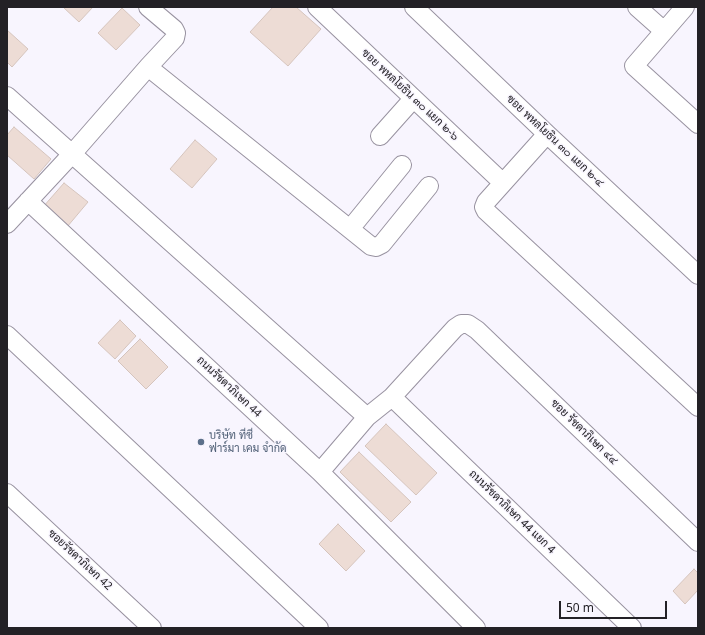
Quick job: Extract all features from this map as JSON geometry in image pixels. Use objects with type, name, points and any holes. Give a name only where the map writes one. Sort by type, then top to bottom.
[{"type":"street","points":[[7,224],[72,154],[175,38],[176,33],[174,29],[148,7]]},
{"type":"street","name":"ซอย พหลโยธิน ๓๐ แยก ๒-๖","points":[[317,7],[503,183]]},
{"type":"street","name":"ซอย พหลโยธิน ๓๐ แยก ๒-๔","points":[[414,7],[547,134],[698,274]]},
{"type":"street","points":[[637,7],[664,31]]},
{"type":"street","points":[[685,7],[634,66],[698,124]]},
{"type":"street","points":[[148,67],[371,246],[376,247],[382,244],[429,186]]},
{"type":"street","points":[[7,96],[367,417]]},
{"type":"street","points":[[380,136],[413,98]]},
{"type":"street","points":[[547,134],[486,202],[484,207],[486,211],[698,407]]},
{"type":"street","points":[[350,229],[402,166]]},
{"type":"street","name":"ถนนรัชดาภิเษก 44","points":[[28,201],[320,472],[476,628]]},
{"type":"street","name":"ซอย รัชดาภิเษก ๔๔","points":[[392,397],[455,328],[461,324],[468,324],[483,335],[698,542]]},
{"type":"street","points":[[7,334],[318,628]]},
{"type":"street","points":[[320,472],[367,417],[392,397]]},
{"type":"street","name":"ถนนรัชดาภิเษก 44 แยก 4","points":[[392,397],[632,628]]},
{"type":"street","name":"ซอยรัชดาภิเษก 42","points":[[7,493],[152,628]]},
{"type":"building","points":[[63,7],[93,7],[79,22]]},
{"type":"building","points":[[273,7],[296,7],[321,29],[288,66],[250,32]]},
{"type":"building","points":[[122,8],[140,25],[116,50],[98,33]]},
{"type":"building","points":[[7,30],[28,49],[12,67],[7,62]]},
{"type":"building","points":[[14,127],[51,159],[34,179],[7,155],[7,135]]},
{"type":"building","points":[[195,140],[217,159],[192,188],[170,169]]},
{"type":"building","points":[[64,183],[88,202],[67,227],[43,207]]},
{"type":"building","points":[[120,320],[136,336],[115,359],[98,343]]},
{"type":"building","points":[[140,339],[168,367],[146,389],[118,361]]},
{"type":"building","points":[[386,424],[437,473],[416,495],[365,446]]},
{"type":"building","points":[[359,452],[411,502],[391,522],[340,472]]},
{"type":"building","points":[[338,524],[365,551],[346,571],[319,544]]},
{"type":"building","points":[[694,569],[698,573],[698,590],[685,604],[673,591]]},
{"type":"place","name":"บริษัท ทีซี ฟาร์มา เคม จำกัด","points":[[201,442]]}]
